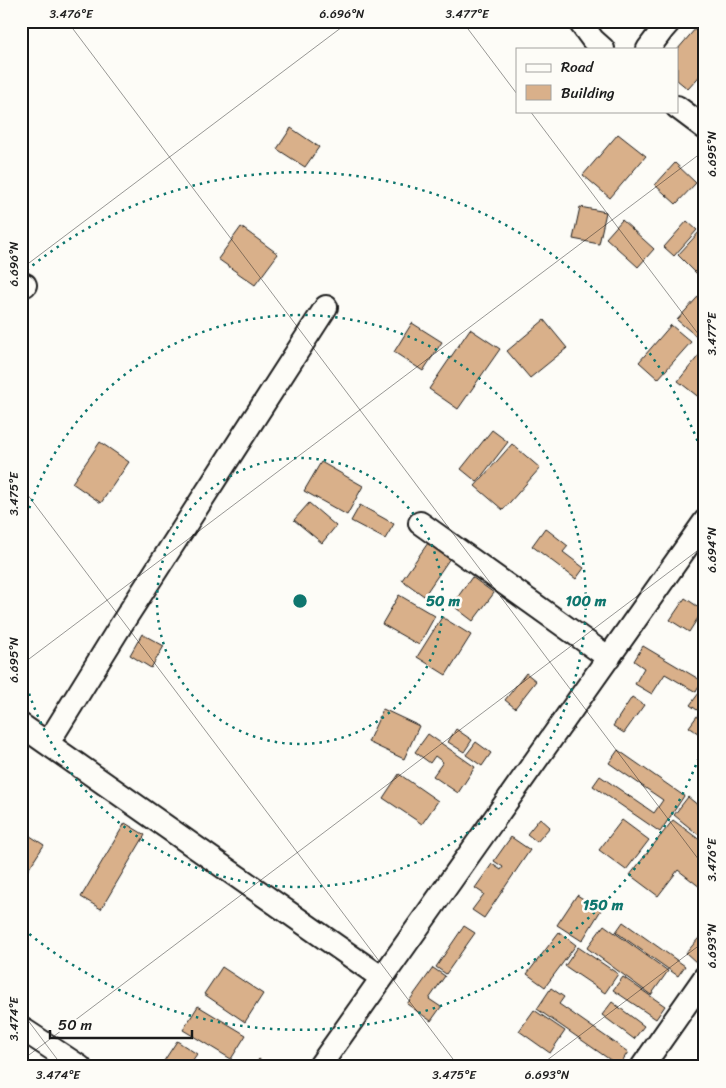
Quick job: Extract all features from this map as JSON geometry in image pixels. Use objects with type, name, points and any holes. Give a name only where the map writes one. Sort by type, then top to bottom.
[{"type":"street","points":[[579,21],[593,40],[602,48]]},
{"type":"street","points":[[649,48],[670,21]]},
{"type":"street","points":[[678,108],[705,128]]},
{"type":"street","points":[[48,743],[121,625],[326,307]]},
{"type":"street","points":[[319,1067],[705,521]]},
{"type":"street","points":[[420,523],[608,658]]},
{"type":"street","points":[[21,725],[382,978]]},
{"type":"street","points":[[642,1067],[705,977]]},
{"type":"street","points":[[21,1028],[80,1067]]},
{"type":"building","points":[[702,21],[705,22],[705,70],[688,89],[678,81],[678,49]]},
{"type":"building","points":[[291,128],[319,147],[305,167],[277,149]]},
{"type":"building","points":[[618,134],[646,156],[610,198],[583,175]]},
{"type":"building","points":[[675,163],[696,183],[676,204],[655,185]]},
{"type":"building","points":[[580,207],[606,212],[599,244],[573,239]]},
{"type":"building","points":[[622,220],[654,249],[638,267],[606,238]]},
{"type":"building","points":[[687,221],[697,230],[674,256],[664,247]]},
{"type":"building","points":[[241,227],[278,254],[255,285],[218,259]]},
{"type":"building","points":[[701,230],[705,234],[705,268],[698,275],[678,255]]},
{"type":"building","points":[[705,289],[705,326],[696,336],[677,320]]},
{"type":"building","points":[[544,320],[567,348],[530,378],[507,351]]},
{"type":"building","points":[[412,323],[442,342],[423,371],[394,352]]},
{"type":"building","points":[[671,325],[691,342],[658,379],[639,362]]},
{"type":"building","points":[[470,329],[500,349],[458,409],[429,389]]},
{"type":"building","points":[[700,354],[705,358],[705,402],[678,381]]},
{"type":"building","points":[[492,430],[508,442],[477,482],[461,469]]},
{"type":"building","points":[[100,442],[129,462],[101,503],[72,483]]},
{"type":"building","points":[[512,444],[540,468],[503,510],[475,486]]},
{"type":"building","points":[[321,462],[363,486],[347,515],[304,491]]},
{"type":"building","points":[[309,503],[336,526],[322,543],[294,520]]},
{"type":"building","points":[[360,505],[394,524],[385,539],[351,521]]},
{"type":"building","points":[[545,528],[568,546],[563,552],[584,568],[576,579],[532,546]]},
{"type":"building","points":[[428,543],[450,558],[424,596],[402,580]]},
{"type":"building","points":[[472,577],[494,593],[473,621],[452,605]]},
{"type":"building","points":[[399,595],[435,616],[419,645],[382,624]]},
{"type":"building","points":[[685,598],[703,610],[689,632],[670,620]]},
{"type":"building","points":[[442,617],[471,635],[446,675],[417,657]]},
{"type":"building","points":[[142,634],[164,646],[151,668],[130,655]]},
{"type":"building","points":[[643,646],[702,681],[696,692],[665,674],[652,694],[635,684],[644,668],[634,661]]},
{"type":"building","points":[[526,673],[536,681],[515,708],[505,700]]},
{"type":"building","points":[[702,689],[705,691],[705,738],[689,727],[700,712],[690,705]]},
{"type":"building","points":[[632,697],[644,705],[624,733],[613,726]]},
{"type":"building","points":[[383,709],[419,726],[404,759],[368,742]]},
{"type":"building","points":[[456,729],[472,740],[464,752],[448,742]]},
{"type":"building","points":[[428,734],[475,767],[458,793],[433,776],[443,762],[435,756],[430,763],[415,752]]},
{"type":"building","points":[[476,742],[491,753],[482,766],[466,755]]},
{"type":"building","points":[[618,750],[684,796],[660,832],[593,786],[600,776],[654,813],[663,800],[609,763]]},
{"type":"building","points":[[399,774],[438,801],[422,824],[383,798]]},
{"type":"building","points":[[688,797],[705,811],[705,840],[674,815]]},
{"type":"building","points":[[540,818],[550,827],[537,842],[527,834]]},
{"type":"building","points":[[622,820],[649,840],[626,870],[599,850]]},
{"type":"building","points":[[673,820],[705,844],[705,891],[678,870],[658,896],[630,875]]},
{"type":"building","points":[[125,823],[145,835],[101,909],[81,897]]},
{"type":"building","points":[[21,830],[44,845],[24,876],[21,875]]},
{"type":"building","points":[[511,837],[530,850],[484,918],[472,910],[484,894],[475,888],[492,864],[501,870],[503,867],[494,861]]},
{"type":"building","points":[[577,895],[601,910],[582,941],[557,925]]},
{"type":"building","points":[[623,922],[685,966],[678,976],[616,932]]},
{"type":"building","points":[[604,925],[668,971],[651,995],[587,948]]},
{"type":"building","points":[[464,926],[475,933],[446,974],[436,967]]},
{"type":"building","points":[[559,932],[576,945],[545,987],[527,974]]},
{"type":"building","points":[[704,932],[705,954],[697,963],[686,953]]},
{"type":"building","points":[[578,947],[618,974],[605,993],[565,966]]},
{"type":"building","points":[[222,967],[263,994],[245,1022],[204,994]]},
{"type":"building","points":[[433,968],[445,976],[429,999],[441,1007],[431,1021],[407,1004]]},
{"type":"building","points":[[623,977],[665,1006],[656,1019],[613,990]]},
{"type":"building","points":[[551,988],[564,997],[559,1004],[628,1052],[619,1066],[537,1009]]},
{"type":"building","points":[[612,1002],[644,1026],[634,1039],[602,1015]]},
{"type":"building","points":[[198,1006],[246,1035],[231,1059],[183,1030]]},
{"type":"building","points":[[534,1010],[565,1031],[550,1053],[519,1031]]},
{"type":"building","points":[[177,1041],[197,1054],[188,1067],[160,1067]]},
{"type":"building","points":[[259,1059],[269,1067],[252,1067]]},
{"type":"building","points":[[560,1061],[570,1067],[556,1067]]}]
